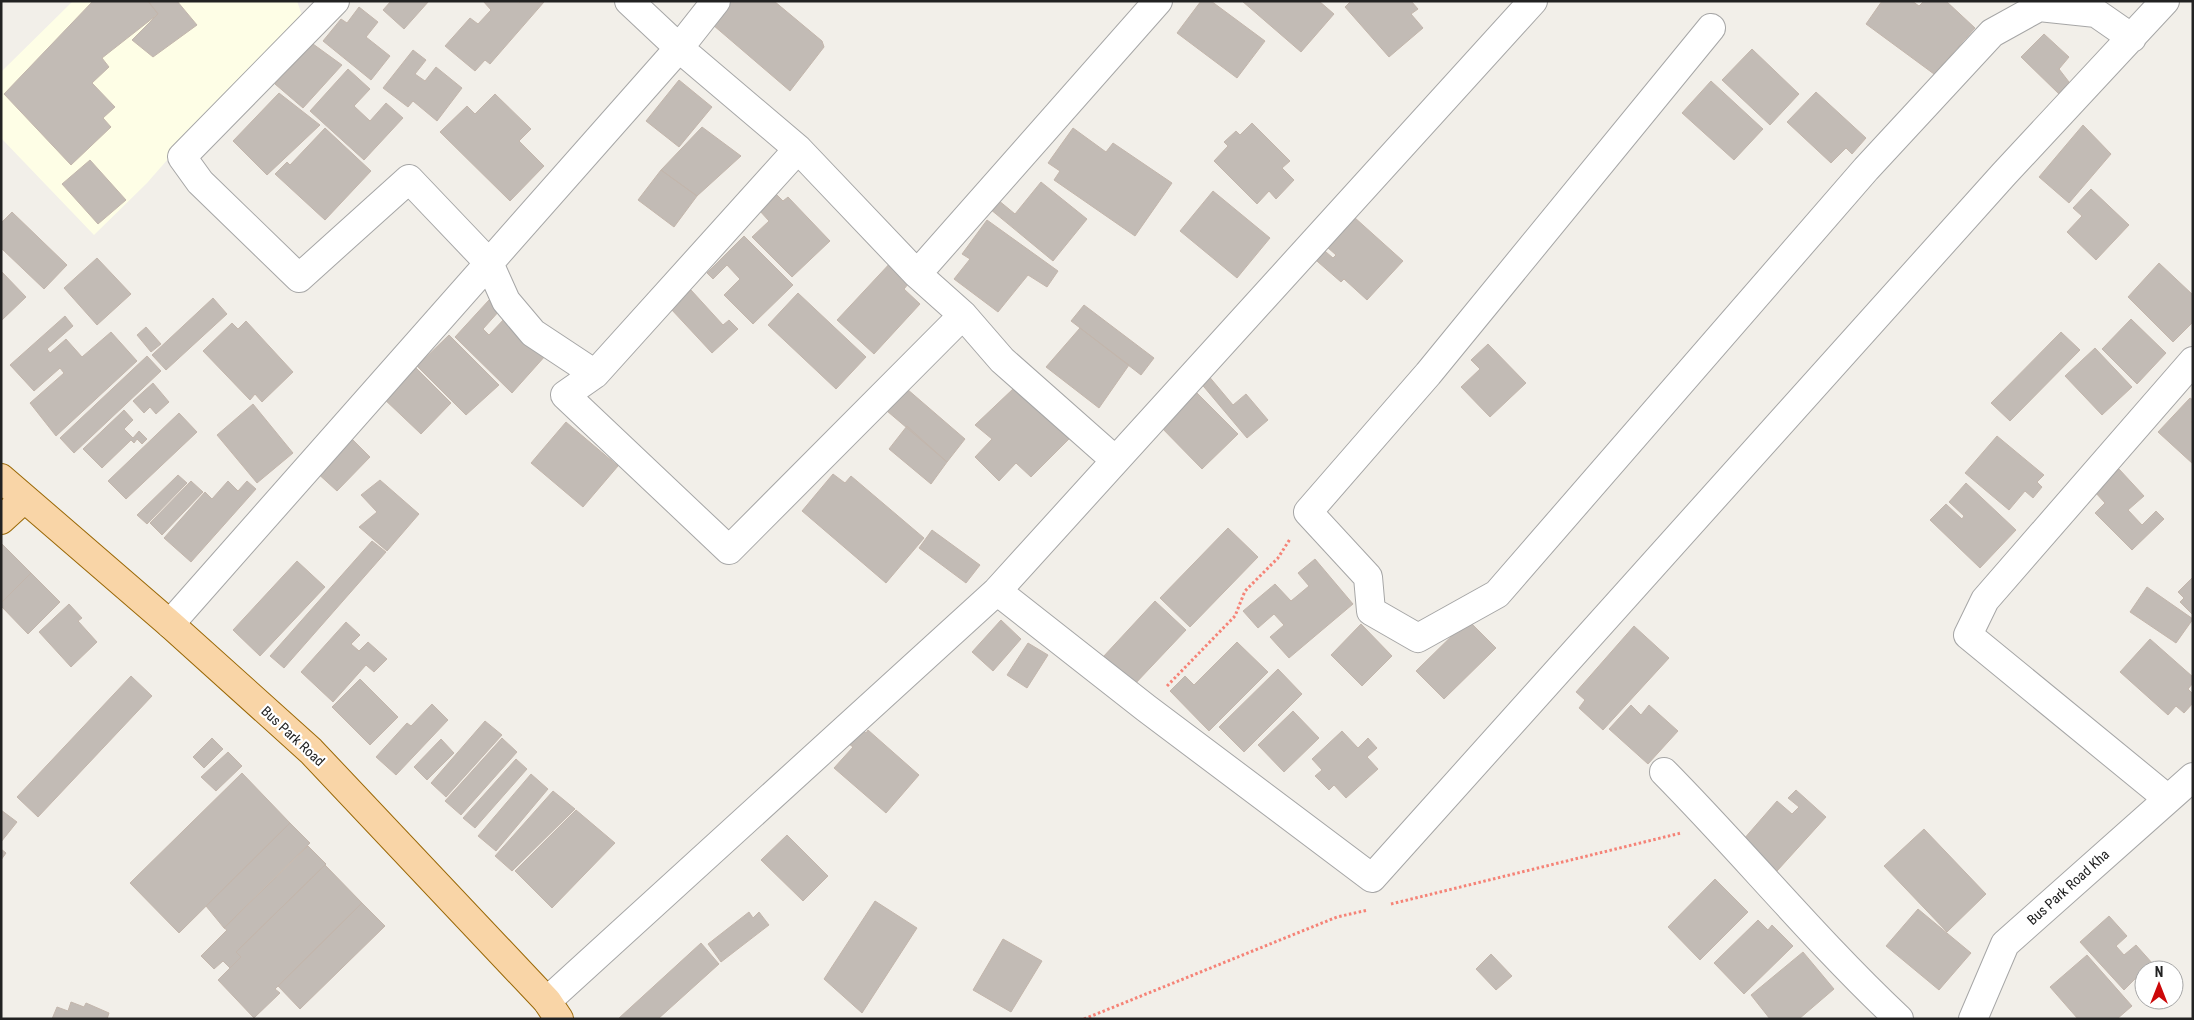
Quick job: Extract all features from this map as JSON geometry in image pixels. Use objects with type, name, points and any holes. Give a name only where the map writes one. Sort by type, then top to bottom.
[{"type":"main road","name":"Bus Park Road","points":[[1,478],[170,624],[311,751],[553,1010]]},
{"type":"main road","points":[[1,520],[24,499]]},
{"type":"street","points":[[335,1],[182,157],[200,182],[299,278],[409,179],[489,262],[506,301],[534,333],[595,374]]},
{"type":"street","points":[[629,1],[679,48],[798,149],[917,274],[963,315],[1002,360],[1116,460]]},
{"type":"street","points":[[170,624],[679,48],[716,1]]},
{"type":"street","points":[[917,274],[1158,1]]},
{"type":"street","points":[[553,1010],[997,591],[1533,1]]},
{"type":"street","points":[[997,591],[1146,708],[1372,878],[2004,174],[2165,1]]},
{"type":"street","points":[[1711,28],[1434,367],[1308,512],[1368,577],[1371,611],[1418,638],[1497,594],[1866,170],[1992,33],[2039,7],[2096,13],[2132,38]]},
{"type":"street","points":[[798,149],[595,374],[565,396],[729,550],[963,315]]},
{"type":"street","points":[[2168,799],[1968,636],[1985,600],[2193,362]]},
{"type":"street","points":[[1664,772],[1716,825],[1858,980],[1899,1019]]},
{"type":"street","name":"Bus Park Road Kha","points":[[1973,1019],[2005,944],[2193,777]]},
{"type":"path","points":[[1146,708],[1235,616],[1245,591],[1278,558],[1308,512]]},
{"type":"path","points":[[1385,905],[1716,825]]},
{"type":"path","points":[[1084,1019],[1337,917],[1375,908]]},
{"type":"shaded area","points":[[73,1],[297,1],[303,18],[210,111],[147,183],[94,235],[1,138],[1,72]]},
{"type":"building","points":[[93,1],[148,1],[158,14],[102,58],[109,67],[92,83],[115,107],[103,118],[111,127],[71,165],[4,94]]},
{"type":"building","points":[[148,1],[177,1],[197,25],[153,57],[132,40],[158,14]]},
{"type":"building","points":[[391,1],[429,1],[404,29],[383,10]]},
{"type":"building","points":[[483,1],[544,2],[490,64],[485,60],[475,71],[445,46],[470,18],[478,24],[491,10]]},
{"type":"building","points":[[720,1],[774,1],[822,41],[824,47],[790,91],[706,19]]},
{"type":"building","points":[[1201,1],[1211,1],[1265,41],[1237,78],[1177,33]]},
{"type":"building","points":[[1242,1],[1319,1],[1334,14],[1301,52]]},
{"type":"building","points":[[1351,1],[1411,1],[1418,9],[1411,14],[1423,28],[1389,57],[1345,7]]},
{"type":"building","points":[[1882,1],[1912,1],[1919,6],[1924,1],[1946,1],[1975,28],[1934,74],[1866,24]]},
{"type":"building","points":[[359,7],[378,22],[366,37],[390,56],[371,80],[323,41],[341,19],[347,23]]},
{"type":"building","points":[[2044,34],[2069,57],[2059,69],[2069,82],[2059,94],[2021,57]]},
{"type":"building","points":[[313,44],[342,65],[303,108],[275,84]]},
{"type":"building","points":[[1752,49],[1799,94],[1770,125],[1722,80]]},
{"type":"building","points":[[413,50],[426,60],[415,74],[425,81],[436,67],[462,88],[437,121],[413,101],[408,107],[383,88]]},
{"type":"building","points":[[348,69],[370,89],[354,106],[370,121],[386,103],[403,118],[364,160],[310,111]]},
{"type":"building","points":[[679,80],[712,107],[679,147],[646,121]]},
{"type":"building","points":[[1711,81],[1763,129],[1734,160],[1682,113]]},
{"type":"building","points":[[1816,92],[1866,138],[1852,154],[1846,148],[1831,163],[1787,122]]},
{"type":"building","points":[[279,93],[320,125],[267,175],[233,141]]},
{"type":"building","points":[[495,94],[531,129],[519,141],[544,166],[510,201],[440,132],[467,106],[475,114]]},
{"type":"building","points":[[1252,123],[1290,161],[1282,168],[1294,180],[1276,199],[1269,191],[1257,204],[1214,161],[1228,146],[1224,142],[1236,131],[1240,135]]},
{"type":"building","points":[[2083,125],[2111,154],[2069,203],[2039,177]]},
{"type":"building","points":[[702,127],[741,156],[697,196],[661,170]]},
{"type":"building","points":[[325,128],[371,171],[325,220],[275,174],[287,162],[290,165]]},
{"type":"building","points":[[1073,128],[1106,152],[1113,143],[1172,183],[1135,236],[1054,180],[1060,171],[1048,163]]},
{"type":"building","points":[[90,160],[126,200],[98,224],[62,184]]},
{"type":"building","points":[[661,170],[697,196],[674,227],[638,200]]},
{"type":"building","points":[[1041,182],[1087,219],[1053,261],[990,209],[998,200],[1015,214]]},
{"type":"building","points":[[2091,189],[2129,225],[2096,260],[2067,232],[2082,216],[2073,208]]},
{"type":"building","points":[[1213,191],[1270,238],[1237,278],[1180,231]]},
{"type":"building","points":[[776,194],[783,201],[788,197],[830,241],[792,277],[752,237],[769,221],[759,210]]},
{"type":"building","points":[[12,212],[67,265],[44,289],[1,248],[1,223]]},
{"type":"building","points":[[1354,217],[1403,261],[1367,300],[1344,279],[1341,282],[1310,255],[1319,246],[1333,258],[1336,255],[1327,247]]},
{"type":"building","points":[[987,220],[1058,271],[1047,287],[1028,275],[998,312],[954,279],[970,259],[962,254]]},
{"type":"building","points":[[744,236],[793,285],[753,324],[724,295],[740,279],[727,265],[713,279],[707,273]]},
{"type":"building","points":[[97,258],[131,294],[97,325],[64,288]]},
{"type":"building","points":[[893,260],[909,283],[904,289],[920,304],[874,354],[837,320]]},
{"type":"building","points":[[2159,263],[2193,295],[2193,322],[2173,342],[2128,297]]},
{"type":"building","points":[[1,271],[26,297],[2,320],[1,319]]},
{"type":"building","points":[[691,290],[723,325],[729,320],[738,329],[712,353],[671,309]]},
{"type":"building","points":[[798,293],[866,357],[836,389],[768,325]]},
{"type":"building","points":[[213,298],[227,314],[166,370],[152,355]]},
{"type":"building","points":[[489,300],[500,310],[483,329],[489,335],[506,317],[546,355],[512,393],[455,337]]},
{"type":"building","points":[[1084,305],[1154,358],[1141,375],[1071,321]]},
{"type":"building","points":[[65,316],[73,326],[47,349],[50,353],[66,339],[82,357],[111,332],[137,361],[56,436],[30,403],[64,373],[60,368],[34,391],[10,365]]},
{"type":"building","points":[[2131,319],[2166,353],[2137,384],[2102,349]]},
{"type":"building","points":[[246,321],[293,372],[262,402],[255,394],[250,400],[203,351],[232,323],[238,329]]},
{"type":"building","points":[[146,327],[161,344],[151,352],[137,335]]},
{"type":"building","points":[[1080,328],[1129,365],[1099,408],[1046,367]]},
{"type":"building","points":[[2061,332],[2080,350],[2010,421],[1991,403]]},
{"type":"building","points":[[449,335],[499,385],[466,415],[417,366]]},
{"type":"building","points":[[1488,344],[1526,383],[1490,417],[1461,387],[1480,369],[1471,360]]},
{"type":"building","points":[[2095,348],[2132,387],[2102,415],[2065,376]]},
{"type":"building","points":[[147,356],[161,371],[74,453],[60,438]]},
{"type":"building","points":[[413,365],[451,403],[421,434],[382,397]]},
{"type":"building","points":[[1207,374],[1233,405],[1246,394],[1268,420],[1247,438],[1199,381]]},
{"type":"building","points":[[153,383],[169,402],[156,414],[150,407],[144,413],[133,401]]},
{"type":"building","points":[[1014,388],[1073,435],[1031,477],[1016,463],[999,481],[975,457],[992,439],[975,425]]},
{"type":"building","points":[[907,389],[965,439],[947,462],[887,411]]},
{"type":"building","points":[[1193,389],[1238,434],[1202,469],[1157,423]]},
{"type":"building","points":[[2190,398],[2193,400],[2193,420],[2191,422],[2193,424],[2193,464],[2158,432]]},
{"type":"building","points":[[253,404],[293,453],[257,483],[217,435]]},
{"type":"building","points":[[124,410],[133,420],[124,429],[133,438],[139,431],[147,439],[142,444],[137,439],[134,443],[131,440],[102,468],[83,449]]},
{"type":"building","points":[[179,413],[197,432],[126,499],[108,481]]},
{"type":"building","points":[[566,422],[618,466],[583,507],[531,463]]},
{"type":"building","points":[[907,426],[947,462],[931,484],[889,449]]},
{"type":"building","points":[[349,436],[370,457],[337,491],[315,471]]},
{"type":"building","points":[[1997,436],[2044,475],[2037,482],[2042,487],[2033,498],[2025,491],[2009,510],[1965,473]]},
{"type":"building","points":[[2119,469],[2144,496],[2128,510],[2142,525],[2156,511],[2164,519],[2132,550],[2095,513],[2105,503],[2095,492]]},
{"type":"building","points":[[833,474],[845,483],[851,476],[924,538],[886,583],[802,511]]},
{"type":"building","points":[[178,475],[187,483],[147,524],[137,515]]},
{"type":"building","points":[[380,480],[419,514],[387,551],[359,527],[377,512],[361,495]]},
{"type":"building","points":[[191,481],[203,492],[162,535],[150,523]]},
{"type":"building","points":[[228,481],[238,491],[247,481],[256,489],[191,562],[164,538],[205,492],[212,499]]},
{"type":"building","points":[[1966,483],[2016,530],[1980,568],[1930,520],[1946,504],[1962,519],[1964,516],[1949,502]]},
{"type":"building","points":[[1228,528],[1258,557],[1190,627],[1160,598]]},
{"type":"building","points":[[932,530],[980,565],[966,583],[919,548]]},
{"type":"building","points":[[372,541],[386,552],[284,668],[270,656]]},
{"type":"building","points":[[1,543],[31,573],[1,603]]},
{"type":"building","points":[[1315,559],[1353,604],[1289,658],[1270,637],[1284,625],[1274,614],[1258,628],[1243,611],[1275,584],[1291,601],[1309,586],[1298,573]]},
{"type":"building","points":[[297,561],[325,587],[260,656],[233,630]]},
{"type":"building","points":[[31,573],[60,602],[28,634],[1,606],[1,603]]},
{"type":"building","points":[[2193,577],[2193,615],[2180,602],[2184,598],[2178,592]]},
{"type":"building","points":[[2147,587],[2193,619],[2176,643],[2130,612]]},
{"type":"building","points":[[1155,601],[1186,630],[1133,686],[1103,657]]},
{"type":"building","points":[[69,604],[82,618],[78,621],[97,642],[71,667],[39,632]]},
{"type":"building","points":[[1001,620],[1021,639],[993,671],[972,652]]},
{"type":"building","points":[[1468,620],[1496,648],[1444,699],[1416,671]]},
{"type":"building","points":[[346,622],[360,635],[351,644],[359,651],[368,642],[387,659],[374,672],[366,665],[333,702],[301,672]]},
{"type":"building","points":[[1361,624],[1392,656],[1362,686],[1331,655]]},
{"type":"building","points":[[1634,626],[1669,658],[1603,730],[1579,708],[1585,700],[1576,692]]},
{"type":"building","points":[[2150,639],[2193,677],[2193,683],[2188,689],[2193,694],[2193,703],[2184,713],[2176,706],[2168,715],[2120,672]]},
{"type":"building","points":[[1237,642],[1268,672],[1209,731],[1170,691],[1185,676],[1194,685]]},
{"type":"building","points":[[1028,643],[1048,655],[1027,688],[1007,675]]},
{"type":"building","points":[[1278,669],[1302,694],[1244,752],[1219,727]]},
{"type":"building","points":[[131,676],[152,696],[38,817],[17,797]]},
{"type":"building","points":[[360,679],[398,717],[370,745],[332,707]]},
{"type":"building","points":[[432,704],[448,720],[396,775],[376,757],[407,723],[411,726]]},
{"type":"building","points":[[1631,705],[1641,715],[1649,705],[1678,731],[1648,764],[1609,729]]},
{"type":"building","points":[[1293,711],[1319,738],[1284,772],[1258,745]]},
{"type":"building","points":[[485,721],[502,735],[446,797],[431,783]]},
{"type":"building","points":[[862,729],[866,733],[868,730],[919,775],[886,813],[834,768],[853,747],[849,744]]},
{"type":"building","points":[[1342,731],[1358,748],[1368,738],[1377,748],[1367,757],[1378,769],[1346,798],[1334,785],[1329,790],[1315,776],[1322,770],[1312,759]]},
{"type":"building","points":[[212,738],[223,749],[204,768],[193,757]]},
{"type":"building","points":[[502,738],[517,752],[461,815],[445,801]]},
{"type":"building","points":[[441,739],[454,753],[427,780],[414,767]]},
{"type":"building","points":[[228,752],[242,766],[216,791],[201,777]]},
{"type":"building","points":[[516,759],[527,769],[475,828],[463,818]]},
{"type":"building","points":[[242,773],[290,823],[179,933],[130,883]]},
{"type":"building","points":[[531,774],[548,789],[496,851],[478,836]]},
{"type":"building","points":[[1796,790],[1826,817],[1777,871],[1743,840],[1777,801],[1792,814],[1799,807],[1788,798]]},
{"type":"building","points":[[553,791],[575,809],[512,871],[495,856]]},
{"type":"building","points":[[1,810],[17,822],[1,842]]},
{"type":"building","points":[[576,810],[615,843],[552,908],[515,871]]},
{"type":"building","points":[[290,823],[310,843],[224,928],[206,906]]},
{"type":"building","points":[[1924,829],[1986,894],[1947,932],[1884,866]]},
{"type":"building","points":[[787,835],[828,876],[803,901],[761,860]]},
{"type":"building","points":[[308,846],[326,864],[236,952],[241,957],[230,968],[223,961],[214,969],[201,956],[227,930],[224,928]]},
{"type":"building","points":[[1,849],[6,853],[1,860]]},
{"type":"building","points":[[325,865],[362,903],[275,989],[280,993],[254,1018],[218,980],[241,957],[236,952]]},
{"type":"building","points":[[1715,879],[1748,912],[1700,960],[1668,927]]},
{"type":"building","points":[[875,901],[917,928],[862,1013],[824,979]]},
{"type":"building","points":[[362,903],[385,926],[300,1009],[278,986]]},
{"type":"building","points":[[1918,909],[1971,953],[1939,990],[1886,946]]},
{"type":"building","points":[[749,912],[753,918],[759,912],[769,925],[721,962],[708,944]]},
{"type":"building","points":[[2109,916],[2127,936],[2116,946],[2124,955],[2136,945],[2149,960],[2134,960],[2134,980],[2124,990],[2080,942]]},
{"type":"building","points":[[1758,920],[1768,930],[1772,925],[1793,946],[1744,994],[1714,963]]},
{"type":"building","points":[[1003,939],[1042,961],[1011,1012],[973,990]]},
{"type":"building","points":[[701,943],[719,964],[658,1019],[618,1019]]},
{"type":"building","points":[[1803,952],[1834,989],[1799,1019],[1770,1019],[1751,995]]},
{"type":"building","points":[[1491,954],[1512,976],[1496,990],[1476,969]]},
{"type":"building","points":[[2087,955],[2132,1006],[2117,1019],[2078,1019],[2050,987]]},
{"type":"building","points":[[71,1002],[84,1007],[86,1003],[109,1013],[107,1019],[52,1019],[57,1007],[68,1011]]}]
